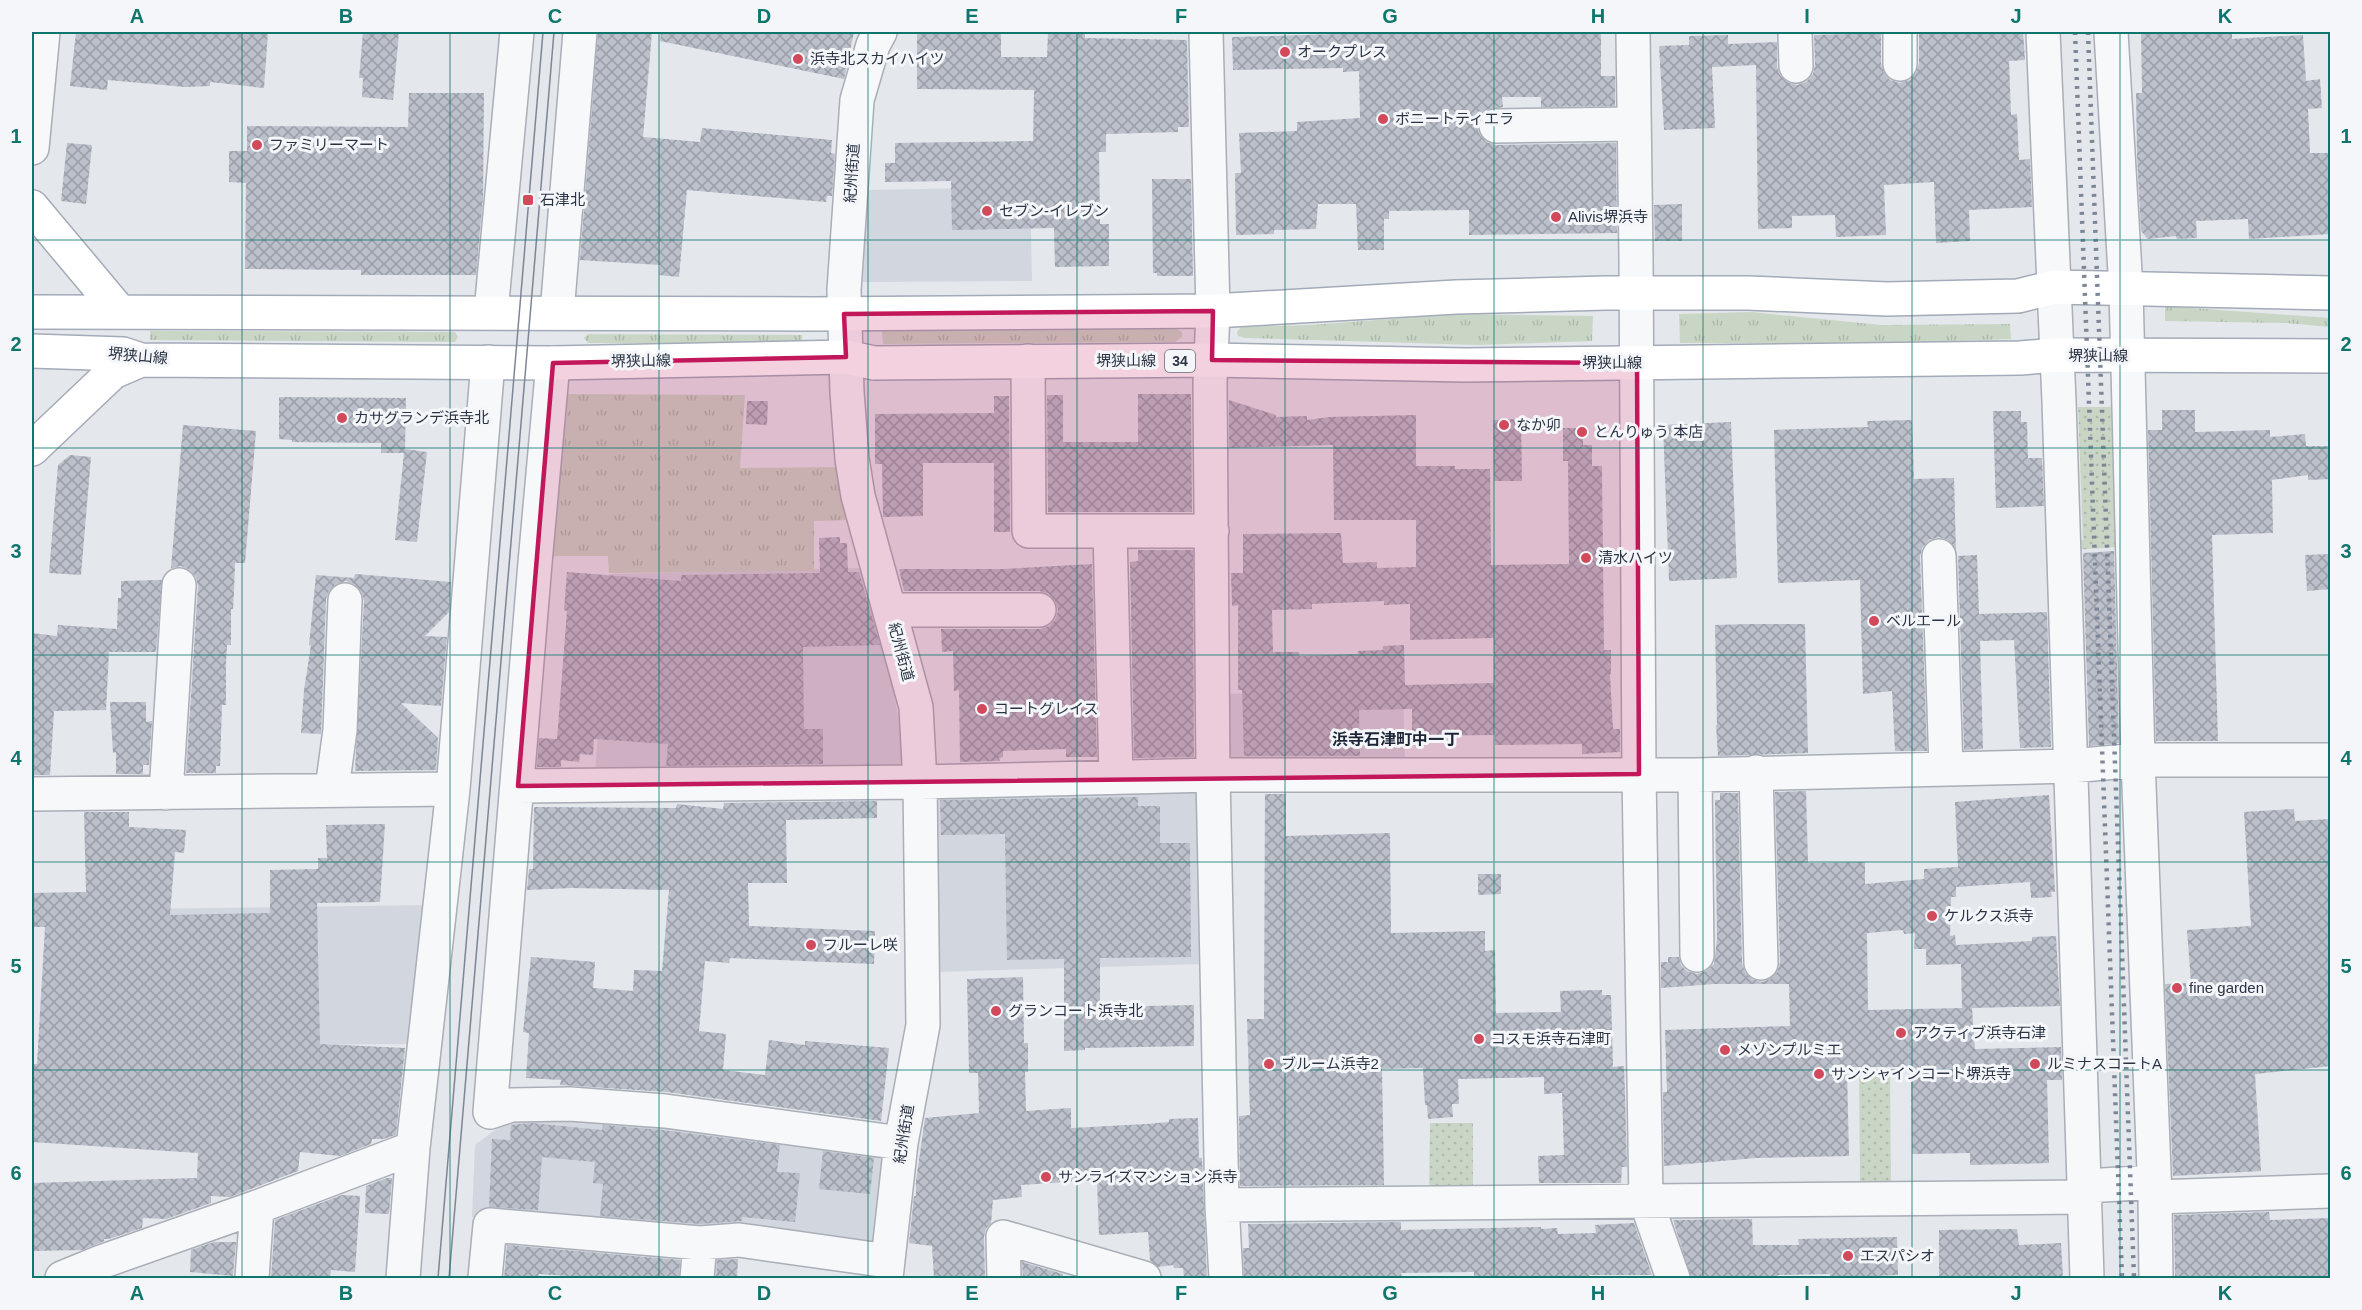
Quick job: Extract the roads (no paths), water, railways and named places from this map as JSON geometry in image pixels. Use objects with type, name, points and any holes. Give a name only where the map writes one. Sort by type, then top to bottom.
[{"type":"main road","points":[[32,207],[120,312]]},
{"type":"main road","points":[[32,312],[844,314],[1213,311],[1456,297],[1748,293],[1887,299],[2018,296],[2054,287],[2331,293]]},
{"type":"main road","name":"堺狭山線","points":[[32,351],[123,354],[141,360],[554,363],[846,357],[874,363],[1212,360],[1465,365],[1997,359],[2057,355],[2331,356]]},
{"type":"main road","points":[[32,449],[113,372],[141,360]]},
{"type":"street","points":[[32,148],[43,32]]},
{"type":"street","points":[[491,312],[517,32]]},
{"type":"street","points":[[557,313],[580,32]]},
{"type":"street","name":"紀州街道","points":[[880,32],[873,45],[857,100],[844,314],[852,459],[858,496],[916,707],[921,782],[923,1025],[902,1143],[887,1269]]},
{"type":"street","points":[[1206,32],[1213,311],[1213,775],[1222,1205],[1227,1278]]},
{"type":"street","points":[[1633,32],[1637,294],[1639,774],[1646,1202],[1673,1278]]},
{"type":"street","points":[[1796,32],[1796,66]]},
{"type":"street","points":[[1900,32],[1900,64]]},
{"type":"street","points":[[2043,32],[2057,355],[2087,1278]]},
{"type":"street","points":[[2111,32],[2126,290],[2138,760],[2155,1190],[2156,1278]]},
{"type":"street","points":[[1496,126],[1634,124]]},
{"type":"street","points":[[1028,361],[1029,531],[1212,531]]},
{"type":"street","points":[[403,1278],[413,1148],[453,789],[488,362]]},
{"type":"street","points":[[554,363],[535,563],[490,1112],[511,1105],[570,1104],[665,1111],[902,1143]]},
{"type":"street","points":[[1110,531],[1116,777]]},
{"type":"street","points":[[1939,556],[1946,768]]},
{"type":"street","points":[[166,793],[179,585]]},
{"type":"street","points":[[332,789],[340,730],[345,600]]},
{"type":"street","points":[[890,610],[1039,610]]},
{"type":"street","points":[[518,786],[921,782],[1213,775],[1639,774],[1695,776],[1756,772],[2071,766],[2138,760],[2331,760]]},
{"type":"street","points":[[1756,772],[1761,963]]},
{"type":"street","points":[[1695,776],[1697,955]]},
{"type":"street","points":[[32,794],[453,789]]},
{"type":"street","points":[[62,1278],[100,1270],[413,1148]]},
{"type":"street","points":[[1222,1205],[1646,1202],[2155,1190],[2331,1191]]},
{"type":"street","points":[[252,1278],[257,1207]]},
{"type":"street","points":[[485,1278],[490,1225],[700,1243],[739,1239],[887,1269]]},
{"type":"street","points":[[1004,1278],[1003,1237],[1144,1278]]},
{"type":"street","points":[[697,1278],[700,1243]]},
{"type":"tram line","points":[[438,1278],[543,32]]},
{"type":"tram line","points":[[449,1278],[554,32]]},
{"type":"railway","points":[[2075,32],[2122,1278]]},
{"type":"railway","points":[[2088,32],[2134,1278]]},
{"type":"place","name":"オークプレス","points":[[1285,52]]},
{"type":"place","name":"浜寺北スカイハイツ","points":[[798,59]]},
{"type":"place","name":"ボニートティエラ","points":[[1383,119]]},
{"type":"place","name":"ファミリーマート","points":[[257,145]]},
{"type":"place","name":"石津北","points":[[528,200]]},
{"type":"place","name":"セブン-イレブン","points":[[987,211]]},
{"type":"place","name":"Alivis堺浜寺","points":[[1556,217]]},
{"type":"place","name":"カサグランデ浜寺北","points":[[342,418]]},
{"type":"place","name":"なか卯","points":[[1504,425]]},
{"type":"place","name":"とんりゅう 本店","points":[[1582,432]]},
{"type":"place","name":"清水ハイツ","points":[[1586,558]]},
{"type":"place","name":"ベルエール","points":[[1874,621]]},
{"type":"place","name":"コートグレイス","points":[[982,709]]},
{"type":"place","name":"ケルクス浜寺","points":[[1932,916]]},
{"type":"place","name":"フルーレ咲","points":[[811,945]]},
{"type":"place","name":"fine garden","points":[[2177,988]]},
{"type":"place","name":"グランコート浜寺北","points":[[996,1011]]},
{"type":"place","name":"アクティブ浜寺石津","points":[[1901,1033]]},
{"type":"place","name":"コスモ浜寺石津町","points":[[1479,1039]]},
{"type":"place","name":"メゾンプルミエ","points":[[1725,1050]]},
{"type":"place","name":"ブルーム浜寺2","points":[[1269,1064]]},
{"type":"place","name":"ルミナスコートA","points":[[2035,1064]]},
{"type":"place","name":"サンシャインコート堺浜寺","points":[[1819,1074]]},
{"type":"place","name":"サンライズマンション浜寺","points":[[1046,1177]]},
{"type":"place","name":"エスパシオ","points":[[1848,1256]]},
{"type":"district","name":"浜寺石津町中一丁","points":[[1396,739]]}]
